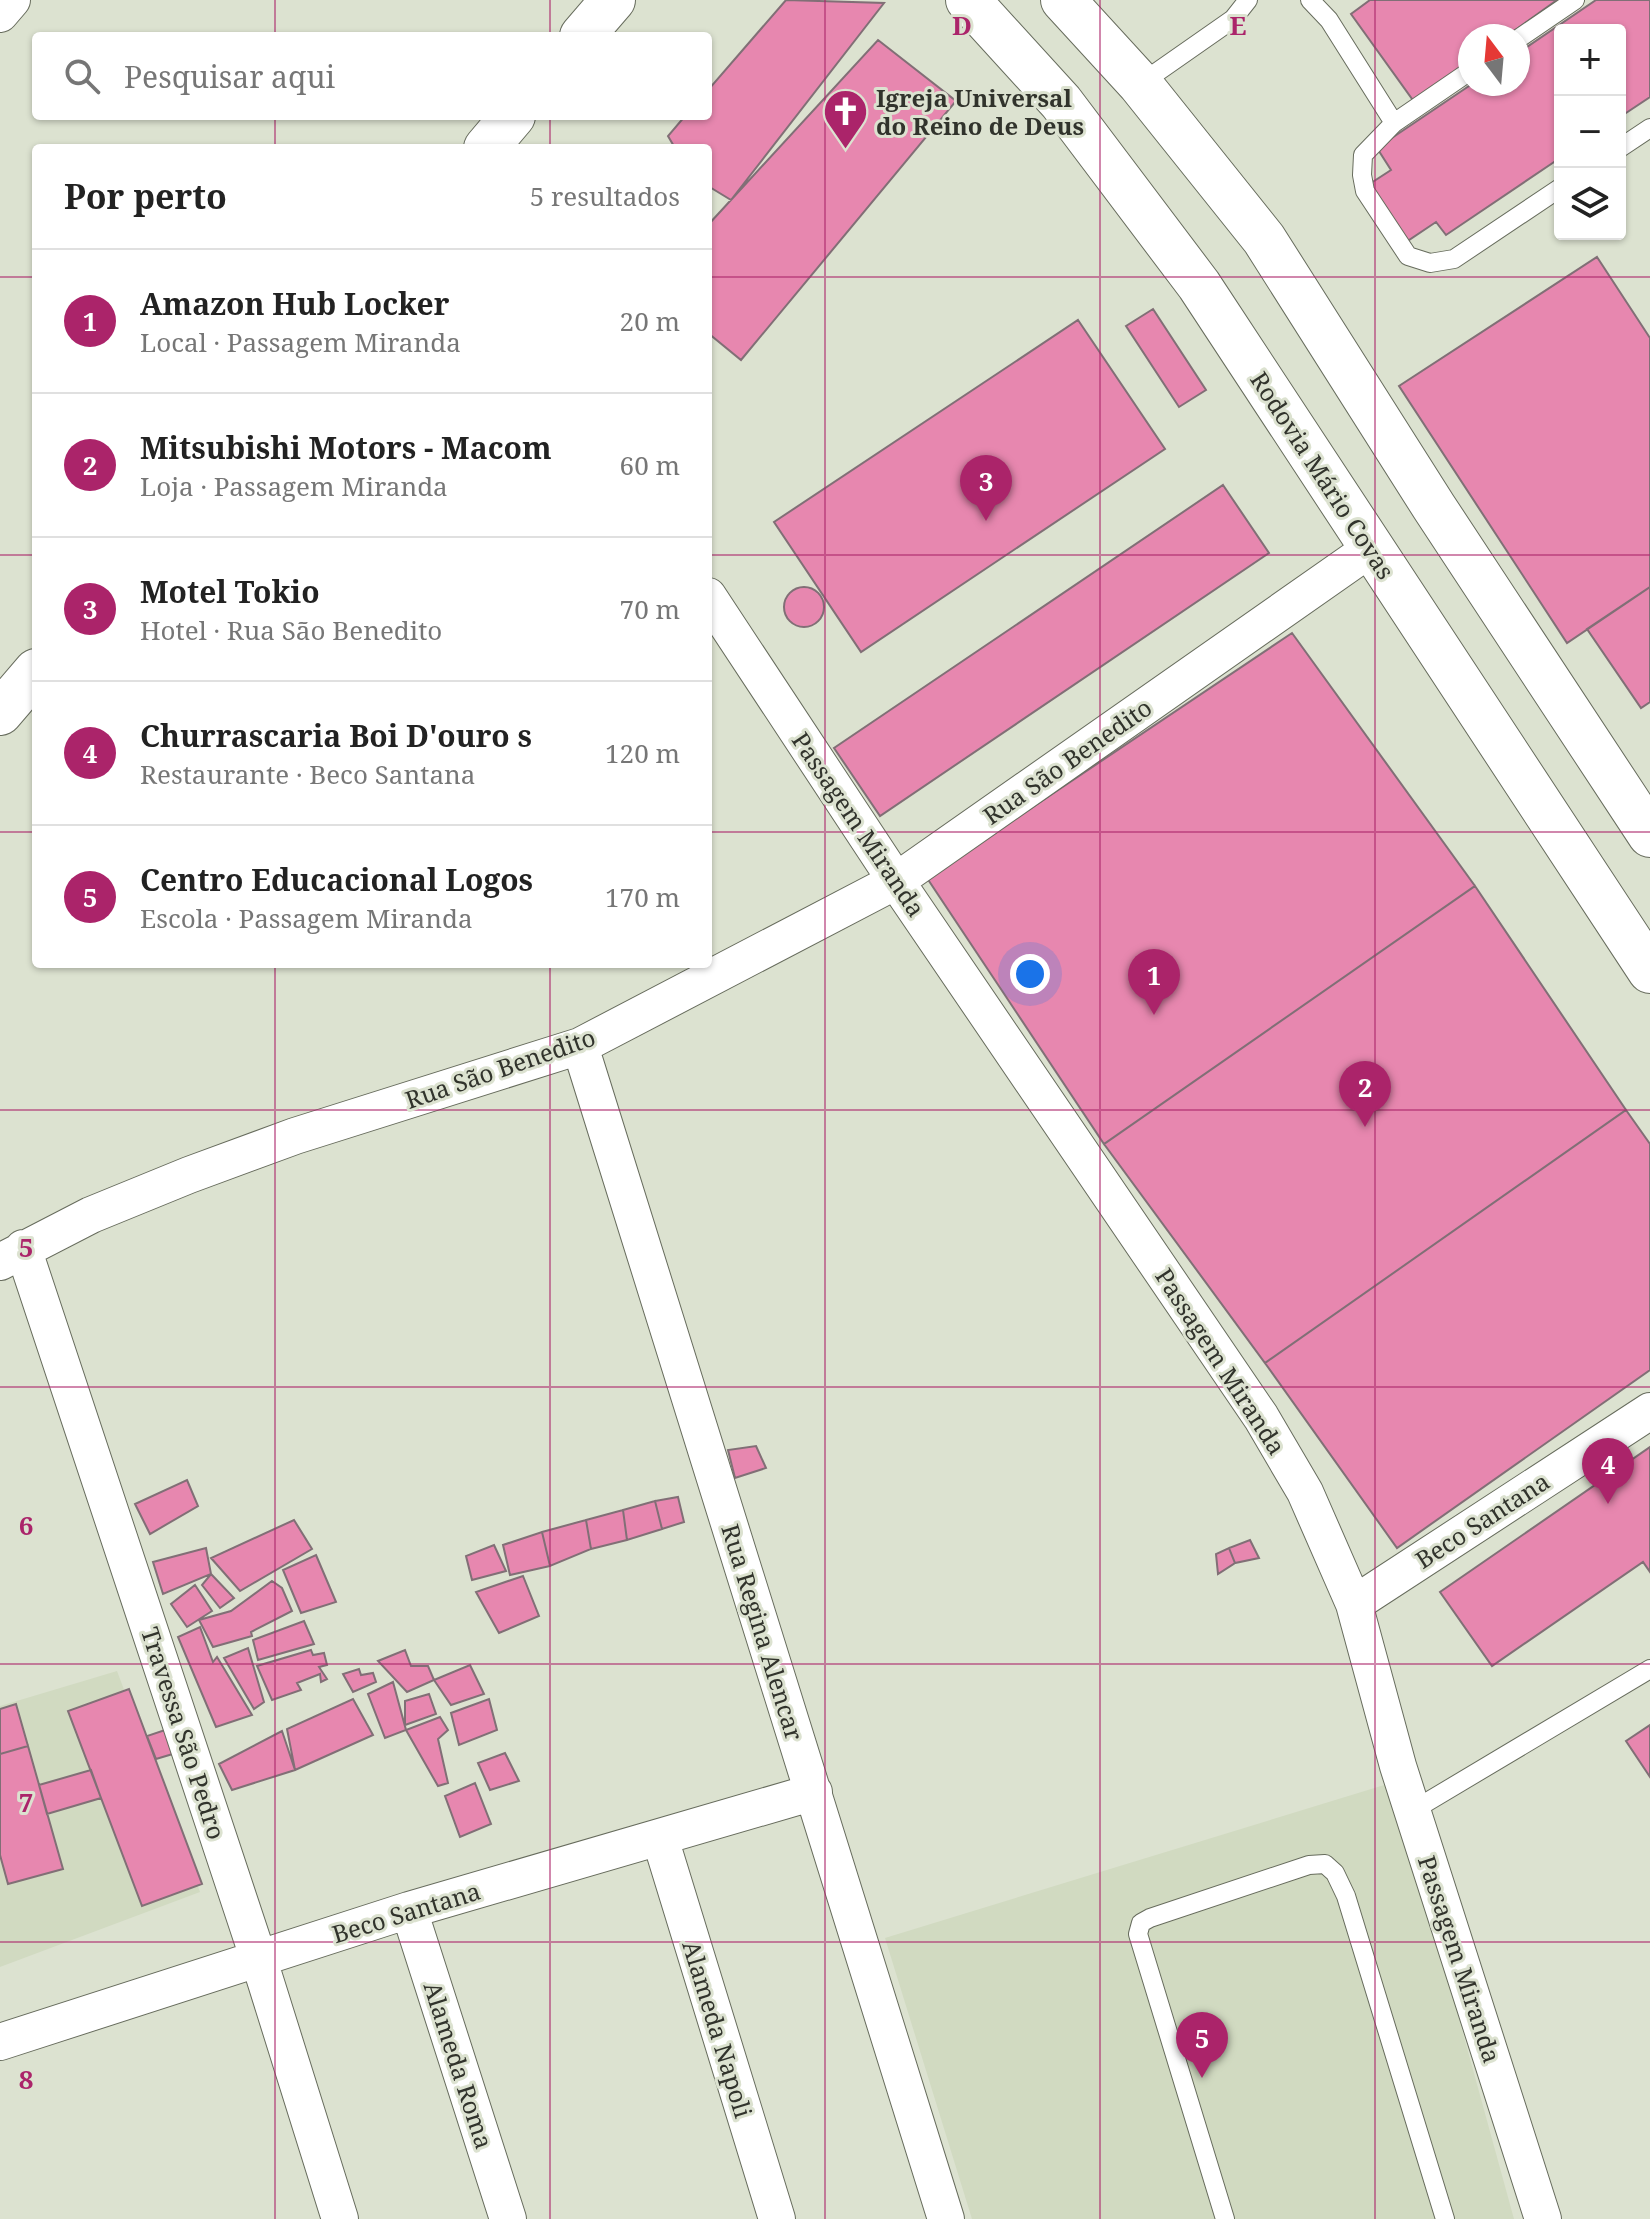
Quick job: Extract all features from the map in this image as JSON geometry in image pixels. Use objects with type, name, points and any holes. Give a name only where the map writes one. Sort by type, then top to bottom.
[{"type":"main road","points":[[585,32],[613,0]]},
{"type":"main road","name":"Rodovia Mário Covas","points":[[968,0],[1061,102],[1199,285],[1650,971]]},
{"type":"main road","points":[[1063,0],[1140,84],[1271,249],[1434,507],[1650,835]]},
{"type":"main road","points":[[489,144],[510,120]]},
{"type":"main road","points":[[0,713],[32,676]]},
{"type":"street","points":[[0,14],[12,0]]},
{"type":"street","name":"Rua São Benedito","points":[[12,1255],[105,1210],[295,1136],[580,1046],[896,881],[1370,549]]},
{"type":"street","name":"Passagem Miranda","points":[[712,602],[896,881],[1261,1417],[1305,1492],[1354,1604],[1412,1811],[1543,2219]]},
{"type":"street","name":"Rua Regina Alencar","points":[[580,1046],[946,2219]]},
{"type":"street","name":"Travessa São Pedro","points":[[12,1255],[258,1957],[340,2219]]},
{"type":"street","name":"Beco Santana","points":[[1354,1604],[1650,1411]]},
{"type":"street","name":"Beco Santana","points":[[0,2042],[409,1910],[814,1792]]},
{"type":"street","name":"Alameda Napoli","points":[[660,1838],[777,2219]]},
{"type":"street","name":"Alameda Roma","points":[[409,1910],[508,2219]]},
{"type":"lane","points":[[1140,84],[1233,19],[1248,0]]},
{"type":"lane","points":[[1310,0],[1329,20],[1394,123]]},
{"type":"lane","points":[[1530,31],[1575,0]]},
{"type":"lane","points":[[1458,79],[1394,123],[1363,155],[1365,191],[1408,256],[1430,263],[1454,259],[1554,192]]},
{"type":"lane","points":[[1626,144],[1650,128]]},
{"type":"lane","points":[[1412,1811],[1650,1669]]},
{"type":"lane","points":[[1225,2219],[1138,1934],[1141,1923],[1309,1865],[1325,1864],[1335,1873],[1346,1896],[1445,2219]]},
{"type":"shaded area","points":[[117,1671],[200,1892],[0,1967],[0,1706]]},
{"type":"shaded area","points":[[1394,1782],[1514,2219],[972,2219],[885,1938]]},
{"type":"building","points":[[786,0],[884,3],[731,200],[712,188],[712,144],[673,144],[668,136],[682,120],[712,120],[712,85]]},
{"type":"building","points":[[1370,0],[1557,0],[1524,24],[1458,24],[1458,72],[1415,103],[1351,14]]},
{"type":"building","points":[[1596,0],[1650,0],[1650,97],[1626,113],[1626,24],[1561,24]]},
{"type":"building","points":[[1554,29],[1554,162],[1446,235],[1436,222],[1406,242],[1368,185],[1391,170],[1377,148],[1458,93],[1458,96],[1530,96],[1530,45]]},
{"type":"building","name":"Igreja Universal do Reino de Deus","points":[[878,40],[956,101],[741,360],[712,336],[712,221]]},
{"type":"building","points":[[1597,257],[1650,338],[1650,587],[1567,643],[1399,386]]},
{"type":"building","points":[[1153,309],[1206,390],[1179,407],[1126,326]]},
{"type":"building","points":[[1078,320],[1165,449],[861,652],[774,522]]},
{"type":"building","points":[[1223,485],[1269,553],[880,816],[834,748]]},
{"type":"building","points":[[804,587],[818,593],[824,607],[818,621],[804,627],[790,621],[784,607],[790,593]]},
{"type":"building","points":[[1650,587],[1650,702],[1641,708],[1587,629]]},
{"type":"building","points":[[1292,633],[1475,886],[1104,1144],[927,878]]},
{"type":"building","points":[[1475,886],[1626,1110],[1265,1363],[1104,1144]]},
{"type":"building","points":[[1626,1110],[1650,1144],[1650,1370],[1397,1548],[1265,1363]]},
{"type":"building","points":[[756,1446],[766,1468],[735,1478],[728,1450]]},
{"type":"building","points":[[1650,1447],[1650,1572],[1643,1562],[1492,1666],[1440,1592]]},
{"type":"building","points":[[187,1480],[198,1506],[150,1534],[135,1504]]},
{"type":"building","points":[[678,1497],[684,1522],[662,1529],[655,1501]]},
{"type":"building","points":[[655,1501],[662,1529],[627,1540],[623,1510]]},
{"type":"building","points":[[623,1510],[627,1540],[591,1549],[586,1520]]},
{"type":"building","points":[[294,1520],[312,1549],[240,1591],[211,1558]]},
{"type":"building","points":[[586,1520],[591,1549],[550,1566],[542,1532]]},
{"type":"building","points":[[542,1532],[550,1566],[510,1575],[503,1545]]},
{"type":"building","points":[[1250,1540],[1259,1558],[1235,1563],[1229,1548]]},
{"type":"building","points":[[494,1545],[506,1571],[472,1580],[466,1556]]},
{"type":"building","points":[[206,1548],[211,1574],[163,1594],[153,1562]]},
{"type":"building","points":[[1229,1548],[1235,1563],[1218,1574],[1216,1554]]},
{"type":"building","points":[[316,1555],[336,1602],[301,1613],[283,1570]]},
{"type":"building","points":[[211,1574],[234,1598],[220,1608],[202,1585]]},
{"type":"building","points":[[523,1576],[539,1616],[499,1633],[476,1592]]},
{"type":"building","points":[[272,1581],[282,1588],[292,1611],[251,1632],[252,1636],[213,1647],[199,1620],[231,1611]]},
{"type":"building","points":[[195,1585],[212,1611],[187,1627],[171,1604]]},
{"type":"building","points":[[304,1621],[314,1644],[258,1660],[253,1640]]},
{"type":"building","points":[[200,1627],[213,1662],[217,1657],[252,1715],[216,1727],[178,1637]]},
{"type":"building","points":[[248,1648],[264,1702],[254,1709],[224,1658]]},
{"type":"building","points":[[311,1650],[313,1655],[324,1653],[327,1665],[319,1667],[327,1679],[321,1682],[320,1674],[297,1683],[301,1690],[272,1700],[257,1666]]},
{"type":"building","points":[[405,1650],[411,1666],[428,1666],[434,1680],[407,1692],[378,1661]]},
{"type":"building","points":[[470,1665],[484,1694],[451,1705],[434,1680]]},
{"type":"building","points":[[359,1669],[361,1675],[373,1673],[376,1682],[353,1692],[343,1674]]},
{"type":"building","points":[[393,1682],[406,1730],[385,1738],[368,1694]]},
{"type":"building","points":[[129,1689],[202,1884],[142,1906],[68,1711]]},
{"type":"building","points":[[429,1694],[436,1714],[405,1725],[405,1701]]},
{"type":"building","points":[[353,1699],[373,1735],[295,1770],[287,1729]]},
{"type":"building","points":[[489,1699],[497,1730],[459,1745],[451,1713]]},
{"type":"building","points":[[16,1704],[28,1746],[0,1754],[0,1709]]},
{"type":"building","points":[[440,1717],[448,1730],[438,1739],[448,1783],[438,1786],[406,1730]]},
{"type":"building","points":[[1650,1725],[1650,1777],[1626,1741]]},
{"type":"building","points":[[168,1729],[176,1753],[156,1759],[147,1736]]},
{"type":"building","points":[[282,1731],[295,1770],[232,1790],[219,1764]]},
{"type":"building","points":[[28,1746],[63,1869],[8,1884],[0,1855],[0,1754]]},
{"type":"building","points":[[505,1753],[519,1781],[490,1790],[478,1763]]},
{"type":"building","points":[[91,1770],[101,1798],[47,1814],[39,1785]]},
{"type":"building","points":[[475,1783],[491,1824],[460,1837],[445,1796]]},
{"type":"place","name":"Igreja Universal do Reino de Deus","points":[[845,150]]},
{"type":"place","name":"Motel Tokio","points":[[986,521]]},
{"type":"place","name":"Amazon Hub Locker","points":[[1154,1015]]},
{"type":"place","name":"Mitsubishi Motors - Macom","points":[[1365,1127]]},
{"type":"place","name":"Churrascaria Boi D'ouro s","points":[[1608,1504]]},
{"type":"place","name":"Centro Educacional Logos","points":[[1202,2078]]}]
